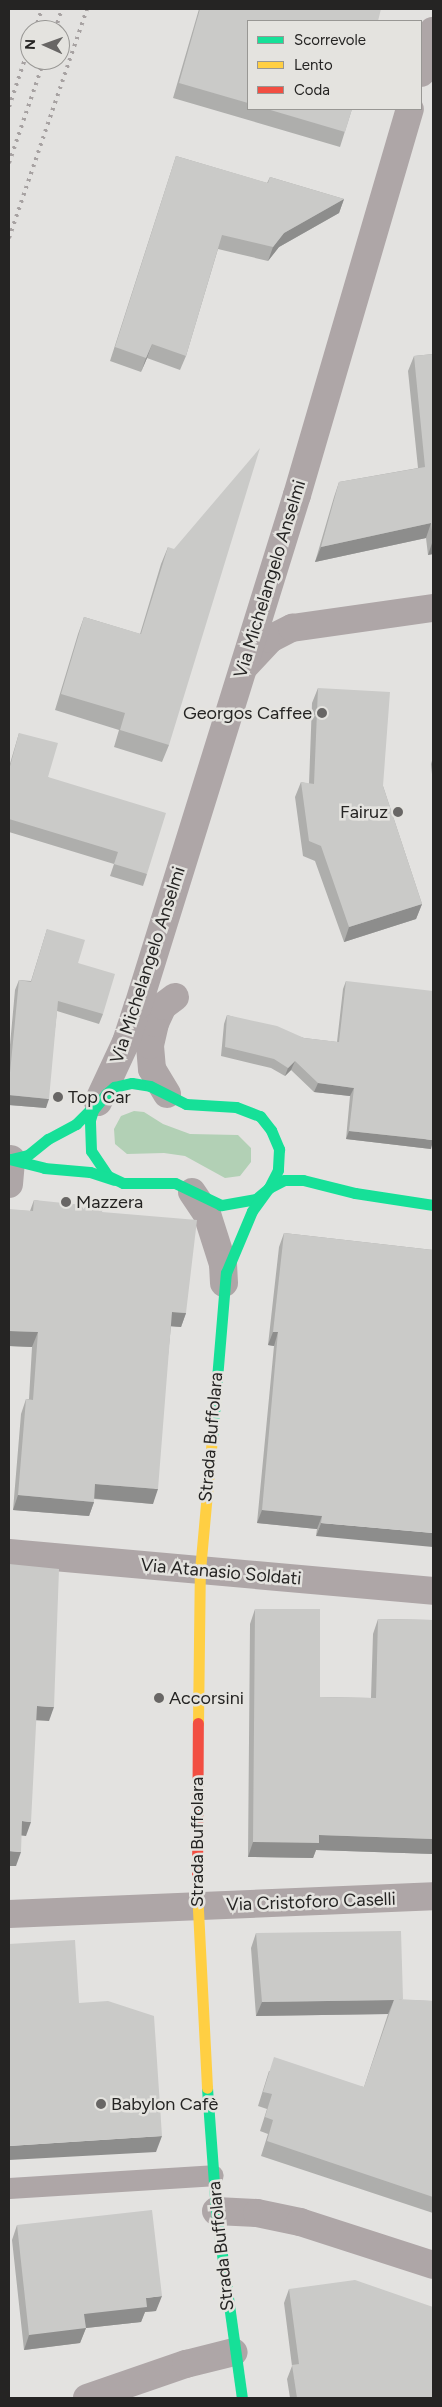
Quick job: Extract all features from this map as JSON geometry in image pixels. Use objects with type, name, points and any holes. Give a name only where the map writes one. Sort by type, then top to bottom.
[{"type":"street","points":[[422,70],[433,31]]},
{"type":"street","name":"Via Michelangelo Anselmi","points":[[98,1102],[132,1024],[271,577],[410,110]]},
{"type":"street","points":[[271,577],[275,610],[287,624],[306,625],[433,608]]},
{"type":"street","points":[[238,679],[251,655],[270,639],[306,625]]},
{"type":"street","name":"Via Michelangelo Anselmi","points":[[167,1094],[152,1069],[150,1045],[155,1022],[162,1006],[175,997]]},
{"type":"street","name":"Strada Buffolara","points":[[9,1168],[48,1139],[76,1124],[114,1087],[132,1083],[150,1086],[196,1106],[245,1109],[266,1122],[276,1138],[280,1159],[269,1188],[252,1211],[224,1283]]},
{"type":"street","points":[[98,1102],[88,1130],[91,1152],[101,1170],[115,1181]]},
{"type":"street","points":[[9,1168],[44,1168],[90,1172],[115,1181],[167,1182],[192,1192],[214,1204],[229,1205],[256,1199],[269,1188],[284,1180],[303,1180],[355,1193],[433,1205]]},
{"type":"street","name":"Strada Buffolara","points":[[192,1192],[207,1214],[223,1264],[224,1283],[200,1570],[197,1906],[216,2211],[234,2352],[242,2398]]},
{"type":"street","name":"Via Atanasio Soldati","points":[[9,1553],[433,1591]]},
{"type":"street","name":"Via Cristoforo Caselli","points":[[9,1914],[433,1896]]},
{"type":"street","points":[[216,2211],[286,2218],[433,2265]]},
{"type":"street","points":[[87,2398],[186,2364],[234,2352]]},
{"type":"lane","points":[[9,2188],[213,2175]]},
{"type":"green space","points":[[134,1111],[144,1112],[163,1124],[190,1134],[238,1135],[251,1148],[251,1162],[240,1176],[225,1178],[185,1156],[164,1153],[127,1154],[115,1144],[114,1129],[121,1116]]},
{"type":"building","points":[[200,9],[381,9],[378,20],[247,20],[247,103],[179,83]]},
{"type":"building","points":[[270,110],[352,110],[345,132]]},
{"type":"building","points":[[176,156],[268,183],[270,177],[344,199],[284,233],[273,247],[222,235],[186,356],[152,344],[146,358],[115,347]]},
{"type":"building","points":[[433,354],[433,540],[431,523],[321,547],[339,482],[425,467],[414,356]]},
{"type":"building","points":[[260,448],[169,745],[120,730],[125,713],[61,694],[84,617],[141,634],[168,547],[174,549]]},
{"type":"building","points":[[318,688],[390,692],[383,786],[422,904],[349,927],[321,846],[309,841],[301,782],[314,784]]},
{"type":"building","points":[[19,733],[58,743],[48,777],[166,813],[147,874],[114,864],[118,852],[9,819],[9,770]]},
{"type":"building","points":[[47,929],[85,940],[78,963],[115,974],[103,1014],[58,1001],[49,1099],[9,1095],[19,980],[31,982]]},
{"type":"building","points":[[346,981],[433,991],[433,1140],[349,1131],[354,1088],[318,1083],[295,1061],[288,1068],[274,1059],[225,1047],[227,1015],[277,1026],[304,1038],[339,1042]]},
{"type":"building","points":[[34,1200],[103,1207],[102,1212],[197,1220],[186,1313],[172,1312],[158,1489],[95,1484],[94,1502],[18,1495],[26,1399],[33,1400],[38,1332],[9,1331],[9,1209],[33,1211]]},
{"type":"building","points":[[284,1233],[433,1250],[433,1533],[321,1523],[322,1516],[262,1510],[278,1332],[273,1332]]},
{"type":"building","points":[[9,1564],[59,1569],[54,1707],[37,1706],[31,1822],[22,1821],[21,1852],[9,1851]]},
{"type":"building","points":[[255,1609],[320,1609],[320,1697],[376,1698],[378,1619],[433,1620],[433,1839],[319,1835],[319,1843],[253,1842]]},
{"type":"building","points":[[401,1931],[403,1999],[398,1999],[433,2001],[433,2197],[267,2141],[273,2120],[265,2117],[272,2094],[263,2092],[274,2057],[364,2087],[394,2000],[262,2002],[256,1933]]},
{"type":"building","points":[[75,1940],[79,2003],[108,2001],[154,2016],[162,2136],[9,2146],[9,1944]]},
{"type":"building","points":[[152,2210],[162,2296],[146,2298],[147,2307],[84,2314],[86,2328],[29,2335],[17,2225]]},
{"type":"building","points":[[355,2280],[433,2307],[433,2398],[297,2398],[292,2365],[299,2364],[289,2289]]},
{"type":"railway","points":[[38,20],[42,9]]},
{"type":"railway","points":[[58,20],[62,9]]},
{"type":"railway","points":[[9,238],[87,9]]},
{"type":"railway","points":[[9,107],[21,70]]},
{"type":"railway","points":[[9,163],[41,70]]},
{"type":"traffic: fast","points":[[132,1083],[150,1086],[186,1104],[236,1107],[260,1116],[271,1130],[279,1149],[278,1170],[269,1188],[256,1199],[221,1205],[175,1183],[123,1183],[108,1176],[91,1151],[90,1120],[93,1110],[106,1094],[114,1087],[132,1083]]},
{"type":"traffic: fast","points":[[11,1159],[28,1155],[48,1139],[76,1124],[96,1104]]},
{"type":"traffic: fast","points":[[9,1159],[44,1168],[90,1172],[114,1180]]},
{"type":"traffic: fast","points":[[212,1438],[226,1273],[252,1211],[269,1188],[284,1180],[303,1180],[355,1193],[433,1205]]},
{"type":"traffic: fast","points":[[207,2088],[216,2211],[242,2398]]},
{"type":"traffic: slow","points":[[198,1723],[200,1570],[212,1438]]},
{"type":"traffic: slow","points":[[197,1890],[207,2088]]},
{"type":"traffic: jam","points":[[197,1890],[198,1723]]},
{"type":"place","name":"Georgos Caffee","points":[[322,713]]},
{"type":"place","name":"Fairuz","points":[[398,812]]},
{"type":"place","name":"Top Car","points":[[58,1097]]},
{"type":"place","name":"Mazzera","points":[[66,1202]]},
{"type":"place","name":"Accorsini","points":[[159,1698]]},
{"type":"place","name":"Babylon Cafè","points":[[101,2104]]}]
